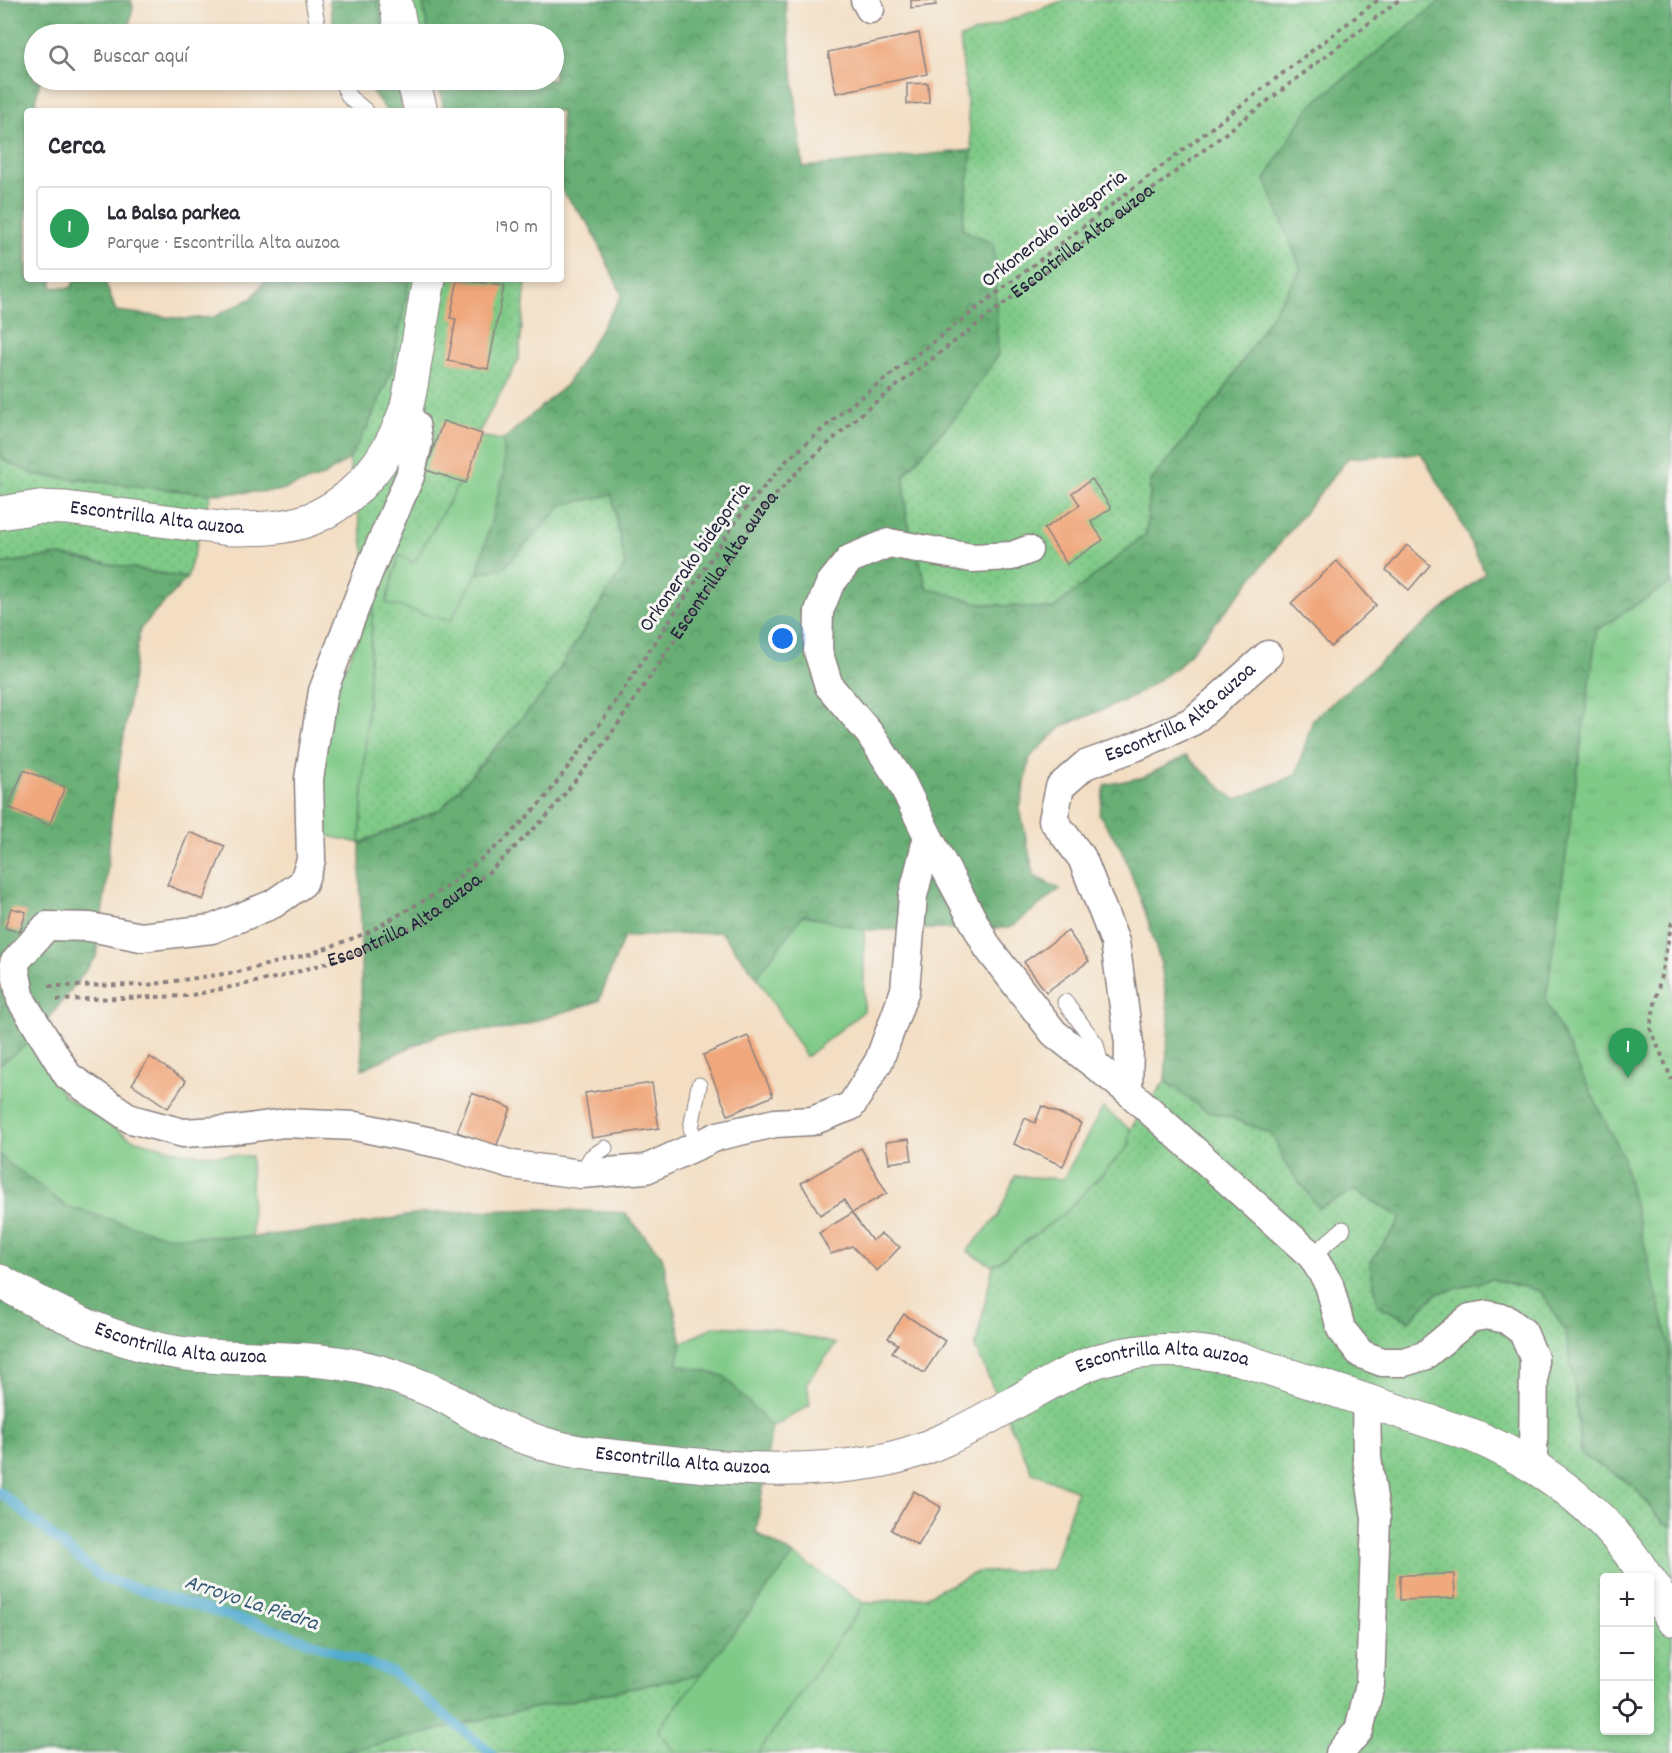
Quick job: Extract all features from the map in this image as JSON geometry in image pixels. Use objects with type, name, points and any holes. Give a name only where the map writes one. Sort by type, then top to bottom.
[{"type":"street","points":[[395,0],[400,24]]},
{"type":"street","points":[[416,90],[420,108]]},
{"type":"street","name":"Escontrilla Alta auzoa","points":[[0,513],[39,507],[66,508],[229,529],[281,527],[328,511],[371,474],[390,446],[404,414],[428,282]]},
{"type":"street","points":[[404,414],[415,424],[418,443],[410,476],[369,571],[323,691],[309,779],[311,860],[303,883],[273,904],[212,929],[141,937],[90,927],[47,926],[14,963],[21,993],[68,1076],[131,1119],[183,1133],[234,1130],[285,1123],[355,1126],[446,1145],[512,1165],[581,1174],[646,1169],[718,1136],[775,1123],[812,1121],[850,1106],[879,1061],[904,990],[913,896],[928,836]]},
{"type":"street","points":[[1028,550],[1012,556],[972,558],[889,543],[850,559],[830,584],[819,611],[818,651],[829,686],[870,734],[895,772],[988,948],[1054,1033],[1128,1091],[1312,1256],[1329,1284],[1341,1329],[1362,1354],[1382,1362],[1404,1362],[1424,1356],[1470,1318],[1487,1315],[1506,1319],[1523,1332],[1534,1358],[1533,1464]]},
{"type":"street","name":"Escontrilla Alta auzoa","points":[[1128,1091],[1129,1043],[1115,942],[1082,858],[1053,820],[1059,787],[1085,765],[1135,747],[1193,721],[1268,655]]},
{"type":"street","name":"Escontrilla Alta auzoa","points":[[0,1281],[76,1322],[131,1341],[183,1354],[309,1360],[350,1365],[389,1375],[439,1394],[491,1424],[540,1443],[576,1452],[690,1465],[776,1470],[829,1468],[910,1455],[955,1434],[1071,1372],[1103,1359],[1141,1352],[1177,1349],[1228,1356],[1474,1436],[1509,1451],[1533,1464],[1588,1508],[1614,1533],[1644,1573]]},
{"type":"street","points":[[1340,1753],[1359,1730],[1370,1685],[1376,1518],[1367,1458],[1366,1400]]},
{"type":"street","name":"Escontrilla Alta auzoa","points":[[1654,1589],[1672,1619]]},
{"type":"lane","points":[[313,0],[317,24]]},
{"type":"lane","points":[[345,90],[349,97],[362,108]]},
{"type":"lane","points":[[1065,1002],[1096,1044],[1102,1071]]},
{"type":"lane","points":[[696,1146],[691,1128],[699,1085]]},
{"type":"lane","points":[[581,1174],[591,1157],[605,1148]]},
{"type":"lane","points":[[1312,1256],[1343,1229]]},
{"type":"path","name":"Orkonerako bidegorria","points":[[21,993],[147,985],[238,972],[310,954],[367,933],[444,889],[507,838],[546,797],[608,714],[739,517],[785,462],[842,411],[965,319],[1378,0]]},
{"type":"path","name":"Escontrilla Alta auzoa","points":[[21,993],[187,996],[280,977],[356,954],[423,921],[489,872],[547,816],[605,743],[766,505],[804,465],[868,408],[1399,0]]},
{"type":"path","points":[[1672,922],[1650,1028],[1672,1080]]},
{"type":"green space","points":[[0,0],[131,0],[133,7],[130,24],[24,24],[24,90],[38,90],[35,108],[24,108],[24,282],[52,282],[52,287],[71,288],[74,282],[105,282],[116,311],[184,319],[214,317],[252,298],[264,282],[409,282],[391,372],[368,426],[349,459],[322,477],[278,491],[211,494],[35,475],[4,460],[0,452]]},
{"type":"green space","points":[[329,0],[377,0],[383,24],[334,24]]},
{"type":"green space","points":[[377,0],[422,0],[427,24],[383,24]]},
{"type":"green space","points":[[422,0],[785,0],[803,167],[972,150],[962,229],[994,244],[998,355],[960,411],[904,475],[906,515],[927,588],[982,604],[1053,609],[1146,534],[1151,481],[1221,395],[1301,269],[1265,179],[1309,107],[1442,0],[1672,0],[1672,582],[1597,630],[1546,1001],[1622,1155],[1669,1343],[1672,1525],[1664,1524],[1633,1485],[1581,1454],[1574,1380],[1565,1330],[1540,1291],[1492,1279],[1436,1294],[1409,1321],[1378,1305],[1370,1263],[1402,1218],[1355,1190],[1319,1208],[1287,1166],[1272,1134],[1204,1110],[1165,1081],[1169,1018],[1161,965],[1146,914],[1122,850],[1099,814],[1105,785],[1144,777],[1186,756],[1235,800],[1296,775],[1313,719],[1485,573],[1457,514],[1421,453],[1348,458],[1179,666],[1133,697],[1063,726],[1030,757],[1020,809],[1034,876],[1060,889],[1010,928],[864,930],[803,915],[757,977],[721,932],[624,937],[599,1001],[511,1029],[442,1033],[362,1069],[360,843],[441,809],[544,693],[625,565],[612,495],[564,504],[504,567],[477,574],[504,472],[503,440],[567,384],[622,295],[590,226],[564,194],[564,108],[443,108],[440,90],[564,90],[564,24],[427,24]]},
{"type":"green space","points":[[1065,0],[1442,0],[1309,107],[1266,179],[1301,269],[1221,395],[1151,481],[1146,534],[1053,609],[982,604],[927,588],[906,515],[904,475],[960,411],[962,229],[972,150],[960,38]]},
{"type":"green space","points":[[371,90],[399,90],[402,108],[385,108]]},
{"type":"green space","points":[[408,282],[526,282],[519,359],[477,436],[459,484],[414,563],[399,555],[450,621],[477,574],[504,567],[564,503],[613,495],[625,565],[544,693],[441,809],[360,843],[373,604],[349,459],[368,426],[391,372]]},
{"type":"green space","points":[[477,436],[503,440],[504,472],[477,574],[450,621],[386,603],[399,555],[414,563],[459,484]]},
{"type":"green space","points":[[0,452],[4,460],[35,475],[211,494],[187,578],[58,555],[0,564]]},
{"type":"green space","points":[[58,555],[187,578],[140,629],[111,820],[106,887],[96,957],[30,1043],[0,1064],[0,564]]},
{"type":"green space","points":[[1672,582],[1672,1466],[1670,1465],[1669,1343],[1622,1155],[1546,1001],[1597,630]]},
{"type":"green space","points":[[373,604],[360,843],[323,835],[320,774],[333,694]]},
{"type":"green space","points":[[803,915],[864,930],[864,1011],[806,1057],[757,977]]},
{"type":"green space","points":[[30,1043],[64,1096],[132,1139],[191,1154],[251,1156],[252,1237],[166,1236],[66,1206],[4,1159],[0,1154],[0,1064]]},
{"type":"green space","points":[[1165,1081],[1204,1110],[1272,1134],[1287,1166],[1354,1190],[1402,1218],[1370,1263],[1378,1305],[1409,1321],[1436,1294],[1492,1279],[1540,1291],[1565,1330],[1574,1380],[1581,1454],[1633,1485],[1663,1524],[1672,1525],[1672,1753],[758,1753],[864,1603],[925,1597],[977,1572],[1052,1570],[1077,1491],[1032,1472],[975,1348],[993,1266],[1067,1211],[1129,1146],[1130,1129]]},
{"type":"green space","points":[[1103,1108],[1130,1129],[1129,1146],[1067,1211],[993,1266],[967,1251],[998,1216],[1015,1176],[1063,1179]]},
{"type":"green space","points":[[0,1154],[66,1206],[166,1236],[252,1237],[351,1226],[422,1213],[543,1209],[625,1213],[662,1256],[682,1343],[677,1364],[724,1376],[772,1427],[756,1533],[794,1555],[702,1674],[514,1712],[340,1753],[0,1753]]},
{"type":"green space","points":[[714,1326],[773,1329],[836,1344],[807,1382],[810,1405],[772,1427],[724,1376],[677,1364],[682,1343]]},
{"type":"green space","points":[[794,1555],[864,1603],[758,1753],[676,1753],[658,1730]]},
{"type":"green space","points":[[702,1674],[658,1730],[676,1753],[340,1753],[514,1712]]},
{"type":"building","points":[[911,0],[935,0],[936,5],[911,8]]},
{"type":"building","points":[[919,33],[927,74],[836,93],[828,52]]},
{"type":"building","points":[[928,83],[929,103],[907,104],[907,84]]},
{"type":"building","points":[[457,282],[504,286],[488,369],[448,361],[456,319],[450,318]]},
{"type":"building","points":[[443,421],[482,434],[466,483],[426,470]]},
{"type":"building","points":[[1092,479],[1111,508],[1091,522],[1103,540],[1067,564],[1044,529],[1080,505],[1072,493]]},
{"type":"building","points":[[1407,545],[1430,565],[1409,590],[1386,570]]},
{"type":"building","points":[[1337,561],[1376,605],[1331,647],[1291,603]]},
{"type":"building","points":[[24,770],[65,787],[49,825],[8,807]]},
{"type":"building","points":[[189,832],[225,846],[203,900],[167,885]]},
{"type":"building","points":[[11,908],[26,912],[20,932],[5,928]]},
{"type":"building","points":[[1068,931],[1089,961],[1046,992],[1024,962]]},
{"type":"building","points":[[748,1036],[773,1096],[728,1115],[703,1055]]},
{"type":"building","points":[[150,1057],[186,1081],[168,1108],[132,1084]]},
{"type":"building","points":[[652,1083],[659,1128],[592,1138],[585,1093]]},
{"type":"building","points":[[472,1093],[511,1108],[496,1147],[457,1132]]},
{"type":"building","points":[[1042,1106],[1081,1123],[1063,1166],[1014,1144],[1025,1118],[1035,1123]]},
{"type":"building","points":[[909,1139],[912,1160],[889,1163],[886,1142]]},
{"type":"building","points":[[861,1148],[887,1193],[852,1213],[844,1200],[820,1215],[801,1183]]},
{"type":"building","points":[[852,1213],[872,1241],[881,1234],[900,1247],[877,1271],[852,1246],[831,1254],[819,1233]]},
{"type":"building","points":[[904,1314],[945,1341],[924,1373],[892,1352],[898,1344],[888,1338]]},
{"type":"building","points":[[914,1491],[941,1507],[918,1546],[891,1530]]},
{"type":"building","points":[[1454,1574],[1455,1598],[1400,1600],[1400,1575]]},
{"type":"waterway","name":"Arroyo La Piedra","points":[[0,1492],[102,1578],[282,1632],[392,1672],[491,1753]]},
{"type":"place","name":"La Balsa parkea","points":[[1628,1078]]}]
